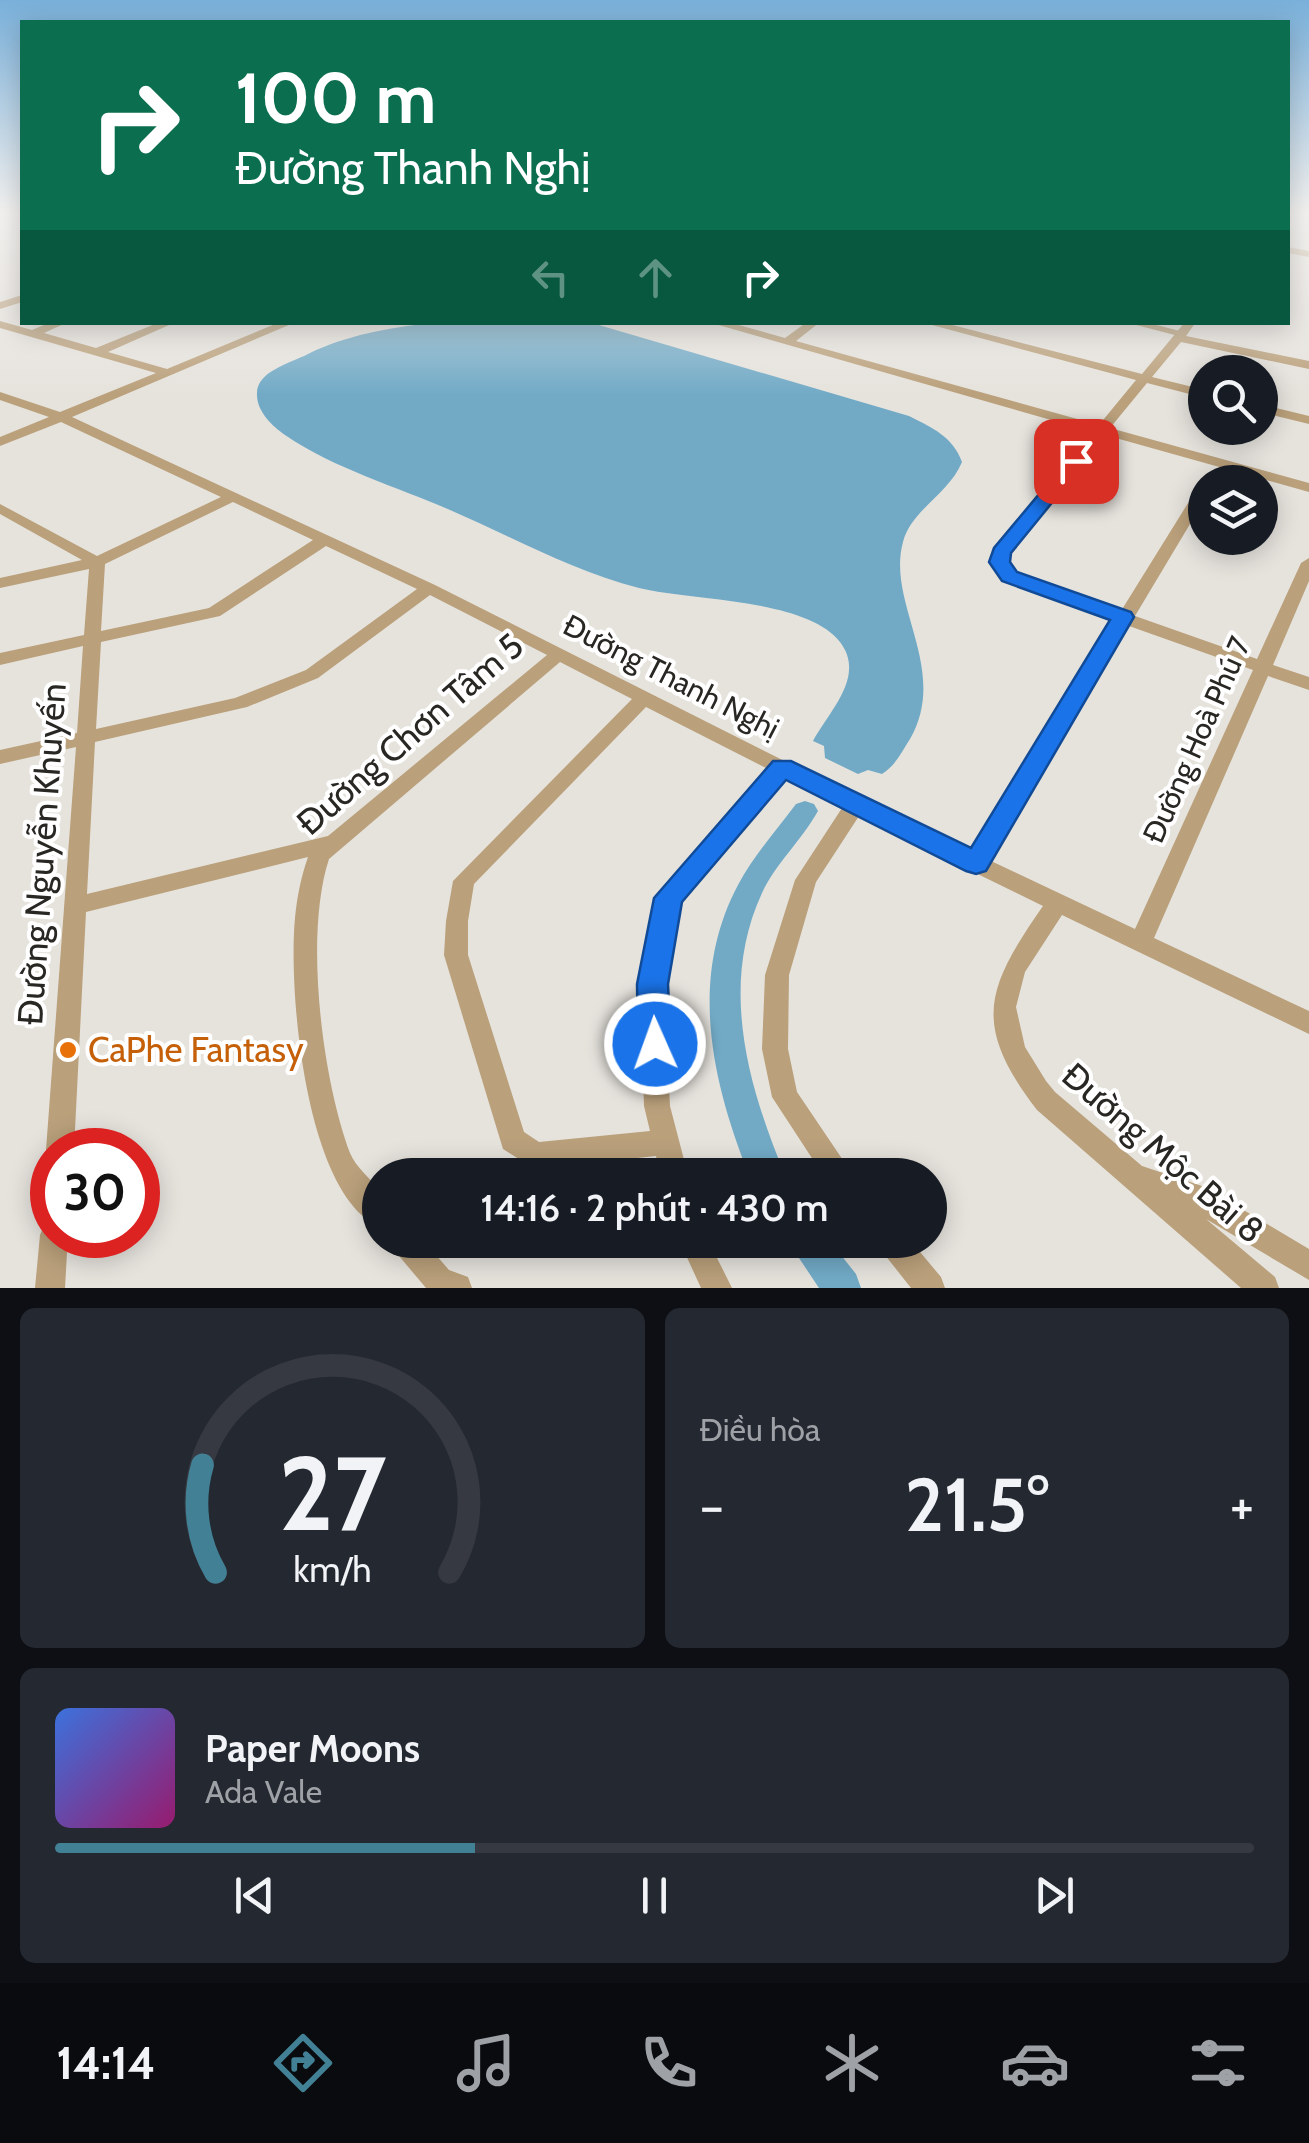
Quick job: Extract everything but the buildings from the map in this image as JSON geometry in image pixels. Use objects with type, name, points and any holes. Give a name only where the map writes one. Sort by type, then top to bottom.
[{"type":"street","points":[[0,324],[168,373]]},
{"type":"street","points":[[32,334],[55,325]]},
{"type":"street","points":[[96,352],[164,325]]},
{"type":"street","points":[[0,442],[284,325]]},
{"type":"street","points":[[723,325],[1309,488]]},
{"type":"street","points":[[786,343],[811,325]]},
{"type":"street","points":[[938,325],[1188,390]]},
{"type":"street","points":[[1309,365],[1183,332],[1001,552],[1000,562],[1010,577],[1309,684]]},
{"type":"street","name":"Đường Thanh Nghị","points":[[0,396],[61,417],[429,588],[855,805],[1309,1023]]},
{"type":"street","points":[[1278,412],[1309,420]]},
{"type":"street","points":[[0,583],[97,562],[230,498]]},
{"type":"street","points":[[0,508],[97,562]]},
{"type":"street","points":[[976,863],[1188,514]]},
{"type":"street","points":[[0,658],[214,612],[324,540]]},
{"type":"street","name":"Đường Nguyễn Khuyến","points":[[62,1128],[97,562]]},
{"type":"street","name":"Đường Hoà Phú 7","points":[[1141,942],[1309,563]]},
{"type":"street","points":[[0,756],[240,703],[312,674],[429,588]]},
{"type":"street","name":"Đường Chơn Tâm 5","points":[[362,1191],[339,1162],[307,988],[310,875],[320,855],[559,654]]},
{"type":"street","points":[[645,697],[464,882],[456,955],[512,1140],[535,1156],[667,1142]]},
{"type":"street","points":[[670,1158],[658,1106],[652,984],[668,898],[782,767]]},
{"type":"street","points":[[827,1158],[785,1097],[775,1048],[777,974],[806,880],[855,805]]},
{"type":"street","points":[[78,905],[335,843]]},
{"type":"street","name":"Đường Mộc Bài 8","points":[[1058,902],[1006,993],[1013,1050],[1025,1076],[1046,1101],[1264,1288]]},
{"type":"street","points":[[1133,1175],[1195,1197],[1309,1265]]},
{"type":"street","points":[[50,1288],[52,1258]]},
{"type":"street","points":[[420,1258],[440,1280],[458,1288]]},
{"type":"street","points":[[703,1258],[717,1288]]},
{"type":"street","points":[[905,1258],[930,1288]]},
{"type":"lane","points":[[1149,325],[1183,332]]},
{"type":"water","points":[[418,325],[599,325],[909,416],[948,440],[962,462],[914,520],[903,542],[903,589],[921,662],[923,687],[920,713],[910,739],[891,767],[882,774],[868,770],[858,774],[825,758],[824,746],[813,741],[843,693],[849,667],[840,642],[824,628],[775,609],[639,588],[590,572],[324,458],[270,423],[257,400],[258,385],[263,379],[322,347]]},
{"type":"waterway","points":[[760,1158],[732,1071],[724,999],[727,963],[748,893],[805,811]]},
{"type":"waterway","points":[[820,1258],[842,1288]]},
{"type":"place","name":"CaPhe Fantasy","points":[[68,1050]]},
{"type":"route","points":[[655,1044],[652,984],[668,898],[782,767],[976,863],[1123,617],[1010,577],[1000,562],[1001,552],[1076,461]]}]
